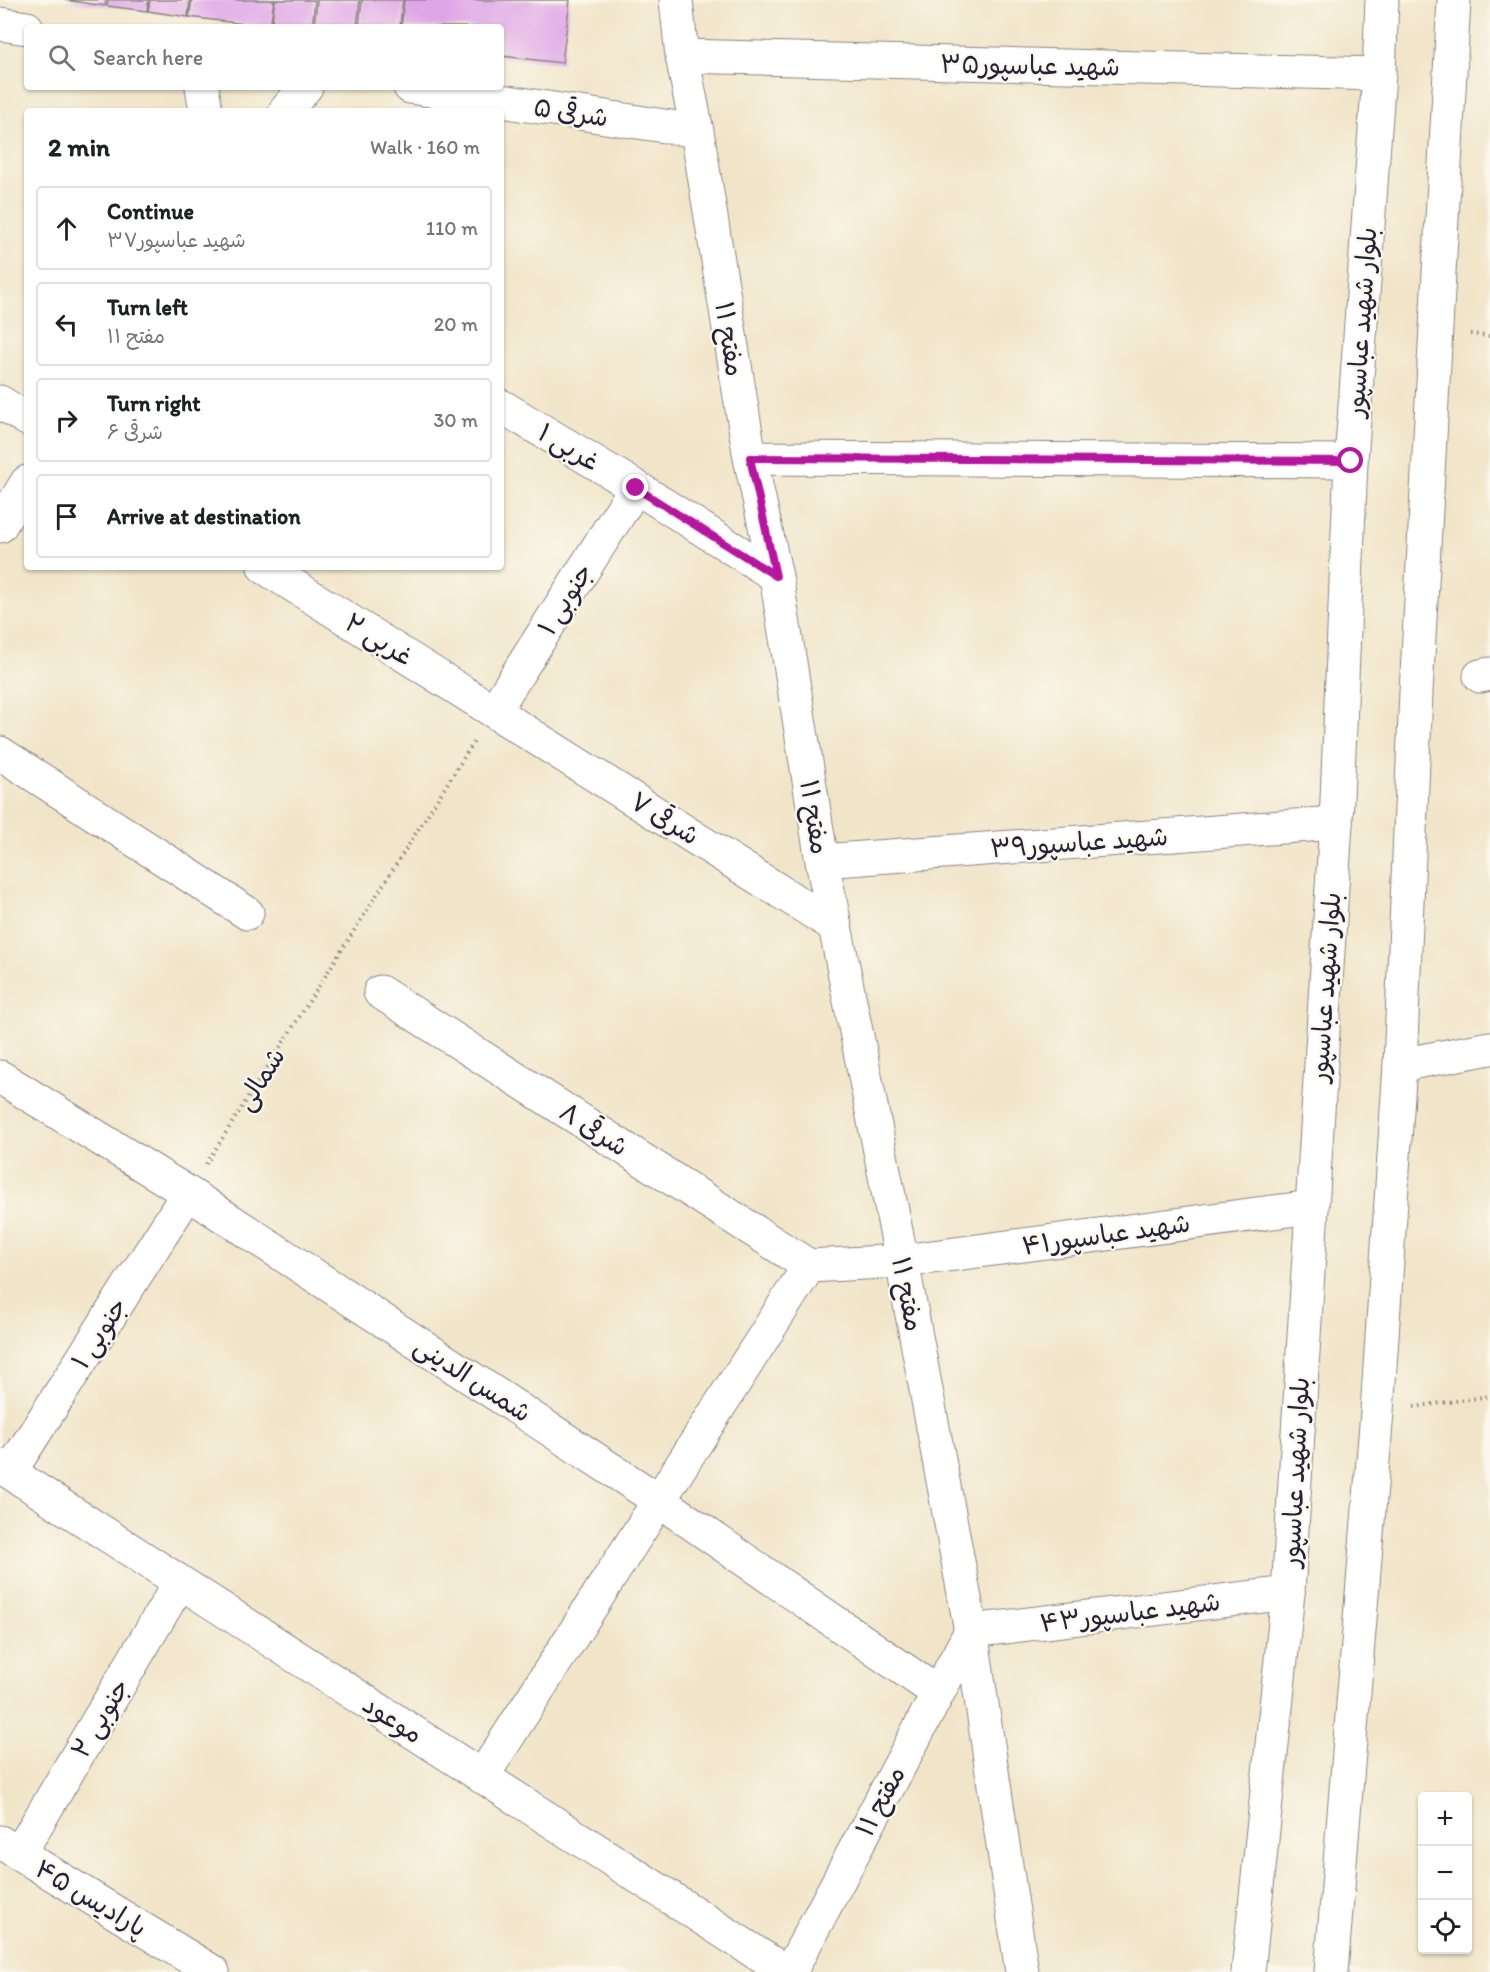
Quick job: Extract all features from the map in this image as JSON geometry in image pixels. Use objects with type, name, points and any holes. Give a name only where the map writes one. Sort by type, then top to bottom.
[{"type":"street","name":"مفتح ۱۱","points":[[676,0],[682,56],[697,131],[750,458],[776,576],[822,861],[902,1262],[971,1631],[1022,1972]]},
{"type":"street","name":"بلوار شهید عباسپور","points":[[1248,1972],[1288,1593],[1336,823],[1351,461],[1379,74],[1382,0]]},
{"type":"street","points":[[1331,1972],[1377,1412],[1400,1065],[1415,704],[1454,0]]},
{"type":"street","name":"شهید عباسپور۳۵","points":[[682,56],[1379,74]]},
{"type":"street","points":[[202,90],[206,108]]},
{"type":"street","points":[[288,108],[303,90]]},
{"type":"street","name":"شرقی ۵","points":[[430,90],[697,131]]},
{"type":"street","points":[[0,402],[24,417]]},
{"type":"street","name":"غربی ۱","points":[[504,408],[776,576]]},
{"type":"street","points":[[750,458],[1351,461]]},
{"type":"street","points":[[0,526],[24,487]]},
{"type":"street","name":"جنوبی ۱","points":[[494,711],[636,488]]},
{"type":"street","name":"غربی ۲","points":[[269,570],[494,711]]},
{"type":"street","name":"شرقی ۷","points":[[494,711],[835,926]]},
{"type":"street","points":[[0,753],[247,913]]},
{"type":"street","name":"شهید عباسپور۳۹","points":[[822,861],[1336,823]]},
{"type":"street","name":"شرقی ۸","points":[[380,992],[808,1266]]},
{"type":"street","points":[[1400,1065],[1490,1048]]},
{"type":"street","name":"شمس الدینی","points":[[0,1077],[188,1193],[658,1500],[938,1693]]},
{"type":"street","name":"۱ جنوبی","points":[[5,1469],[188,1193]]},
{"type":"street","name":"۴۱شهید عباسپور","points":[[808,1266],[902,1262],[1311,1207]]},
{"type":"street","points":[[482,1777],[808,1266]]},
{"type":"street","name":"موعود","points":[[5,1469],[786,1972]]},
{"type":"street","name":"جنوبی ۲","points":[[10,1848],[180,1582]]},
{"type":"street","name":"۴۳شهید عباسپور","points":[[971,1631],[1288,1593]]},
{"type":"street","name":"مفتح ۱۱","points":[[790,1972],[971,1631]]},
{"type":"street","name":"پارادیس ۴۵","points":[[10,1848],[213,1972]]},
{"type":"path","name":"شمالی","points":[[188,1193],[494,711]]},
{"type":"path","points":[[1377,1412],[1490,1396]]},
{"type":"building","points":[[64,0],[106,0],[105,6]]},
{"type":"building","points":[[108,0],[148,0],[147,11],[107,6]]},
{"type":"building","points":[[150,0],[190,0],[188,17],[148,11]]},
{"type":"building","points":[[192,0],[274,0],[270,24],[246,24],[189,17]]},
{"type":"building","points":[[275,0],[315,0],[312,24],[271,24]]},
{"type":"building","points":[[317,0],[360,0],[357,24],[314,24]]},
{"type":"building","points":[[362,0],[403,0],[400,24],[359,24]]},
{"type":"building","points":[[404,0],[570,0],[562,63],[504,56],[504,24],[401,24]]},
{"type":"route","points":[[636,488],[776,576],[750,458],[1351,461]]}]
